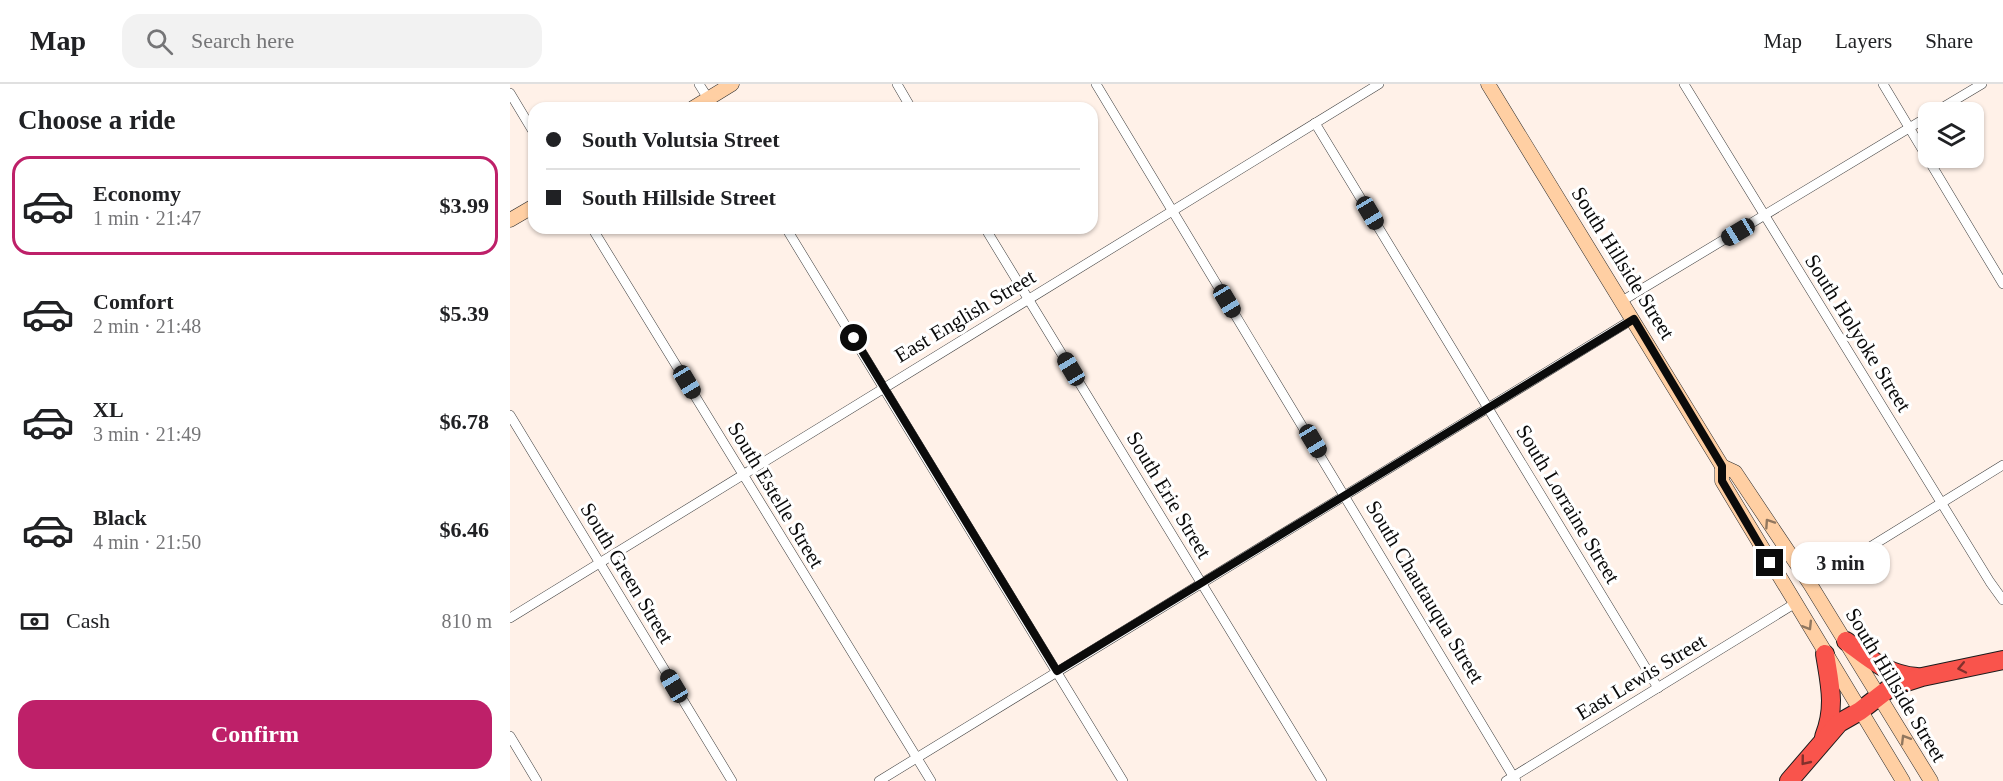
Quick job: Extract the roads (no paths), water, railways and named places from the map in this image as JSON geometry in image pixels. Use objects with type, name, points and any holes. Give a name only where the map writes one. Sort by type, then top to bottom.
[{"type":"highway","points":[[1846,641],[1885,669],[1901,676],[1922,677]]},
{"type":"highway","points":[[1822,741],[1830,720],[1832,700],[1825,654]]},
{"type":"highway","points":[[1789,781],[1839,723],[1860,711],[1891,687],[1922,677],[2003,660]]},
{"type":"main road","points":[[712,102],[732,84]]},
{"type":"main road","name":"South Hillside Street","points":[[1488,84],[1722,466],[1722,481],[1794,604],[1903,781]]},
{"type":"main road","points":[[510,220],[528,210]]},
{"type":"main road","name":"South Hillside Street","points":[[1722,466],[1735,472],[1810,584],[1931,781]]},
{"type":"street","points":[[699,84],[710,102]]},
{"type":"street","points":[[897,84],[908,102]]},
{"type":"street","name":"South Chautauqua Street","points":[[1096,84],[1345,495],[1512,779]]},
{"type":"street","name":"East English Street","points":[[510,618],[1379,84]]},
{"type":"street","name":"South Holyoke Street","points":[[1684,84],[2003,600]]},
{"type":"street","points":[[1883,84],[2003,284]]},
{"type":"street","points":[[1952,102],[1982,84]]},
{"type":"street","points":[[510,93],[528,123]]},
{"type":"street","name":"South Lorraine Street","points":[[1315,123],[1658,688]]},
{"type":"street","points":[[1622,301],[1918,123]]},
{"type":"street","name":"South Estelle Street","points":[[596,234],[931,781]]},
{"type":"street","points":[[790,234],[1123,781]]},
{"type":"street","name":"South Erie Street","points":[[989,234],[1322,781]]},
{"type":"street","points":[[879,781],[1488,406],[1634,319]]},
{"type":"street","name":"South Green Street","points":[[510,415],[732,781]]},
{"type":"street","points":[[1810,584],[2003,465]]},
{"type":"street","name":"East Lewis Street","points":[[1512,779],[1794,604]]},
{"type":"street","points":[[510,736],[537,781]]}]
